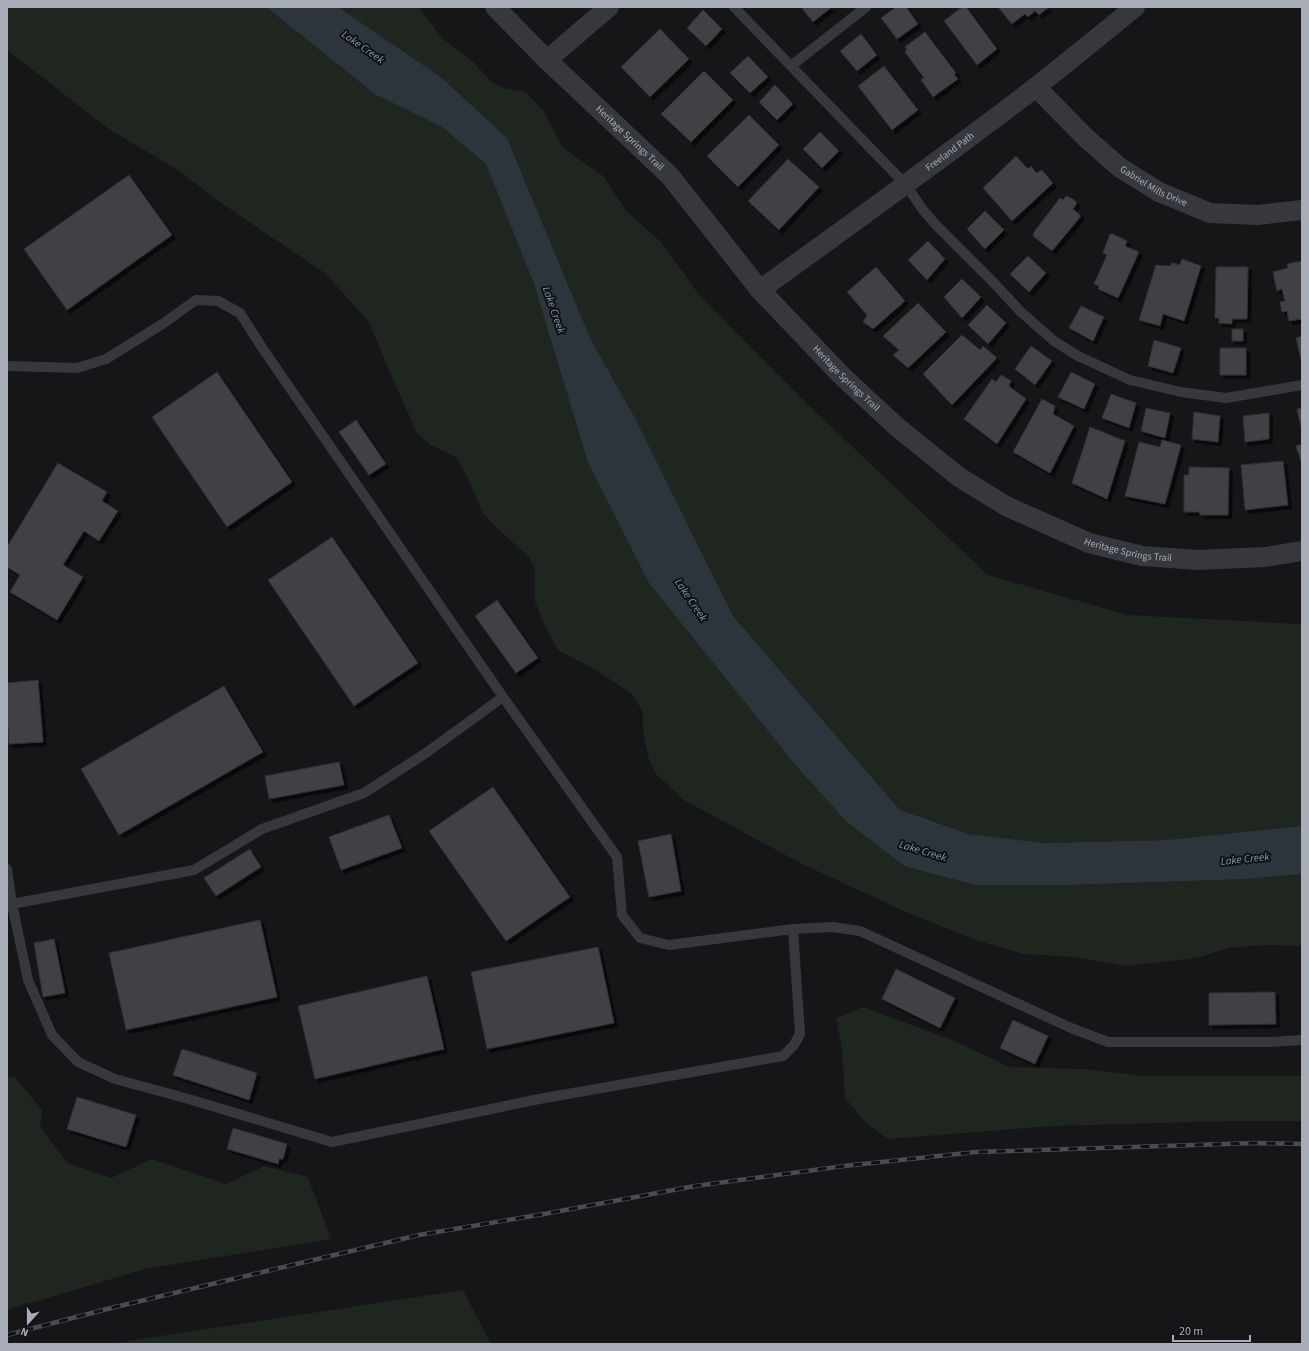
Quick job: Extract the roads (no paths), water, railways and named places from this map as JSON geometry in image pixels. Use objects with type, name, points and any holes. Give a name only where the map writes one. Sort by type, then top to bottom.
[{"type":"street","name":"Heritage Springs Trail","points":[[496,7],[547,60],[670,176],[760,290],[841,376],[897,427],[959,477],[1006,506],[1089,543],[1142,556],[1198,560],[1265,557],[1302,551]]},
{"type":"street","points":[[547,60],[610,7]]},
{"type":"street","name":"Freeland Path","points":[[760,290],[906,185],[1036,87],[1135,7]]},
{"type":"street","name":"Gabriel Mills Drive","points":[[1036,87],[1084,137],[1119,167],[1159,192],[1210,213],[1257,215],[1302,210]]},
{"type":"lane","points":[[734,7],[906,185],[923,210],[936,225],[988,276],[1021,312],[1054,341],[1078,356],[1130,380],[1181,392],[1226,398],[1302,385]]},
{"type":"lane","points":[[791,66],[866,7]]},
{"type":"lane","points":[[7,366],[77,368],[106,359],[164,323],[196,300],[218,301],[240,313],[263,349],[503,697],[617,856],[622,915],[640,938],[669,945],[793,930],[833,927],[860,931],[1071,1028],[1108,1042],[1270,1042],[1302,1040]]},
{"type":"lane","points":[[12,904],[194,870],[262,829],[364,793],[426,753],[503,697]]},
{"type":"lane","points":[[7,869],[12,904],[28,980],[52,1035],[78,1062],[115,1079],[186,1098],[332,1142],[539,1099],[783,1056],[794,1045],[800,1034],[793,930]]},
{"type":"water","name":"Lake Creek","points":[[266,7],[338,7],[441,77],[507,138],[591,340],[634,416],[733,616],[900,810],[969,834],[1044,843],[1166,840],[1302,826],[1302,874],[1247,879],[1067,885],[975,885],[904,866],[848,823],[798,768],[649,583],[588,462],[534,284],[486,164],[442,127],[376,95]]},
{"type":"railway","points":[[7,1335],[111,1308],[419,1235],[695,1186],[844,1166],[976,1152],[1256,1143],[1302,1144]]}]
